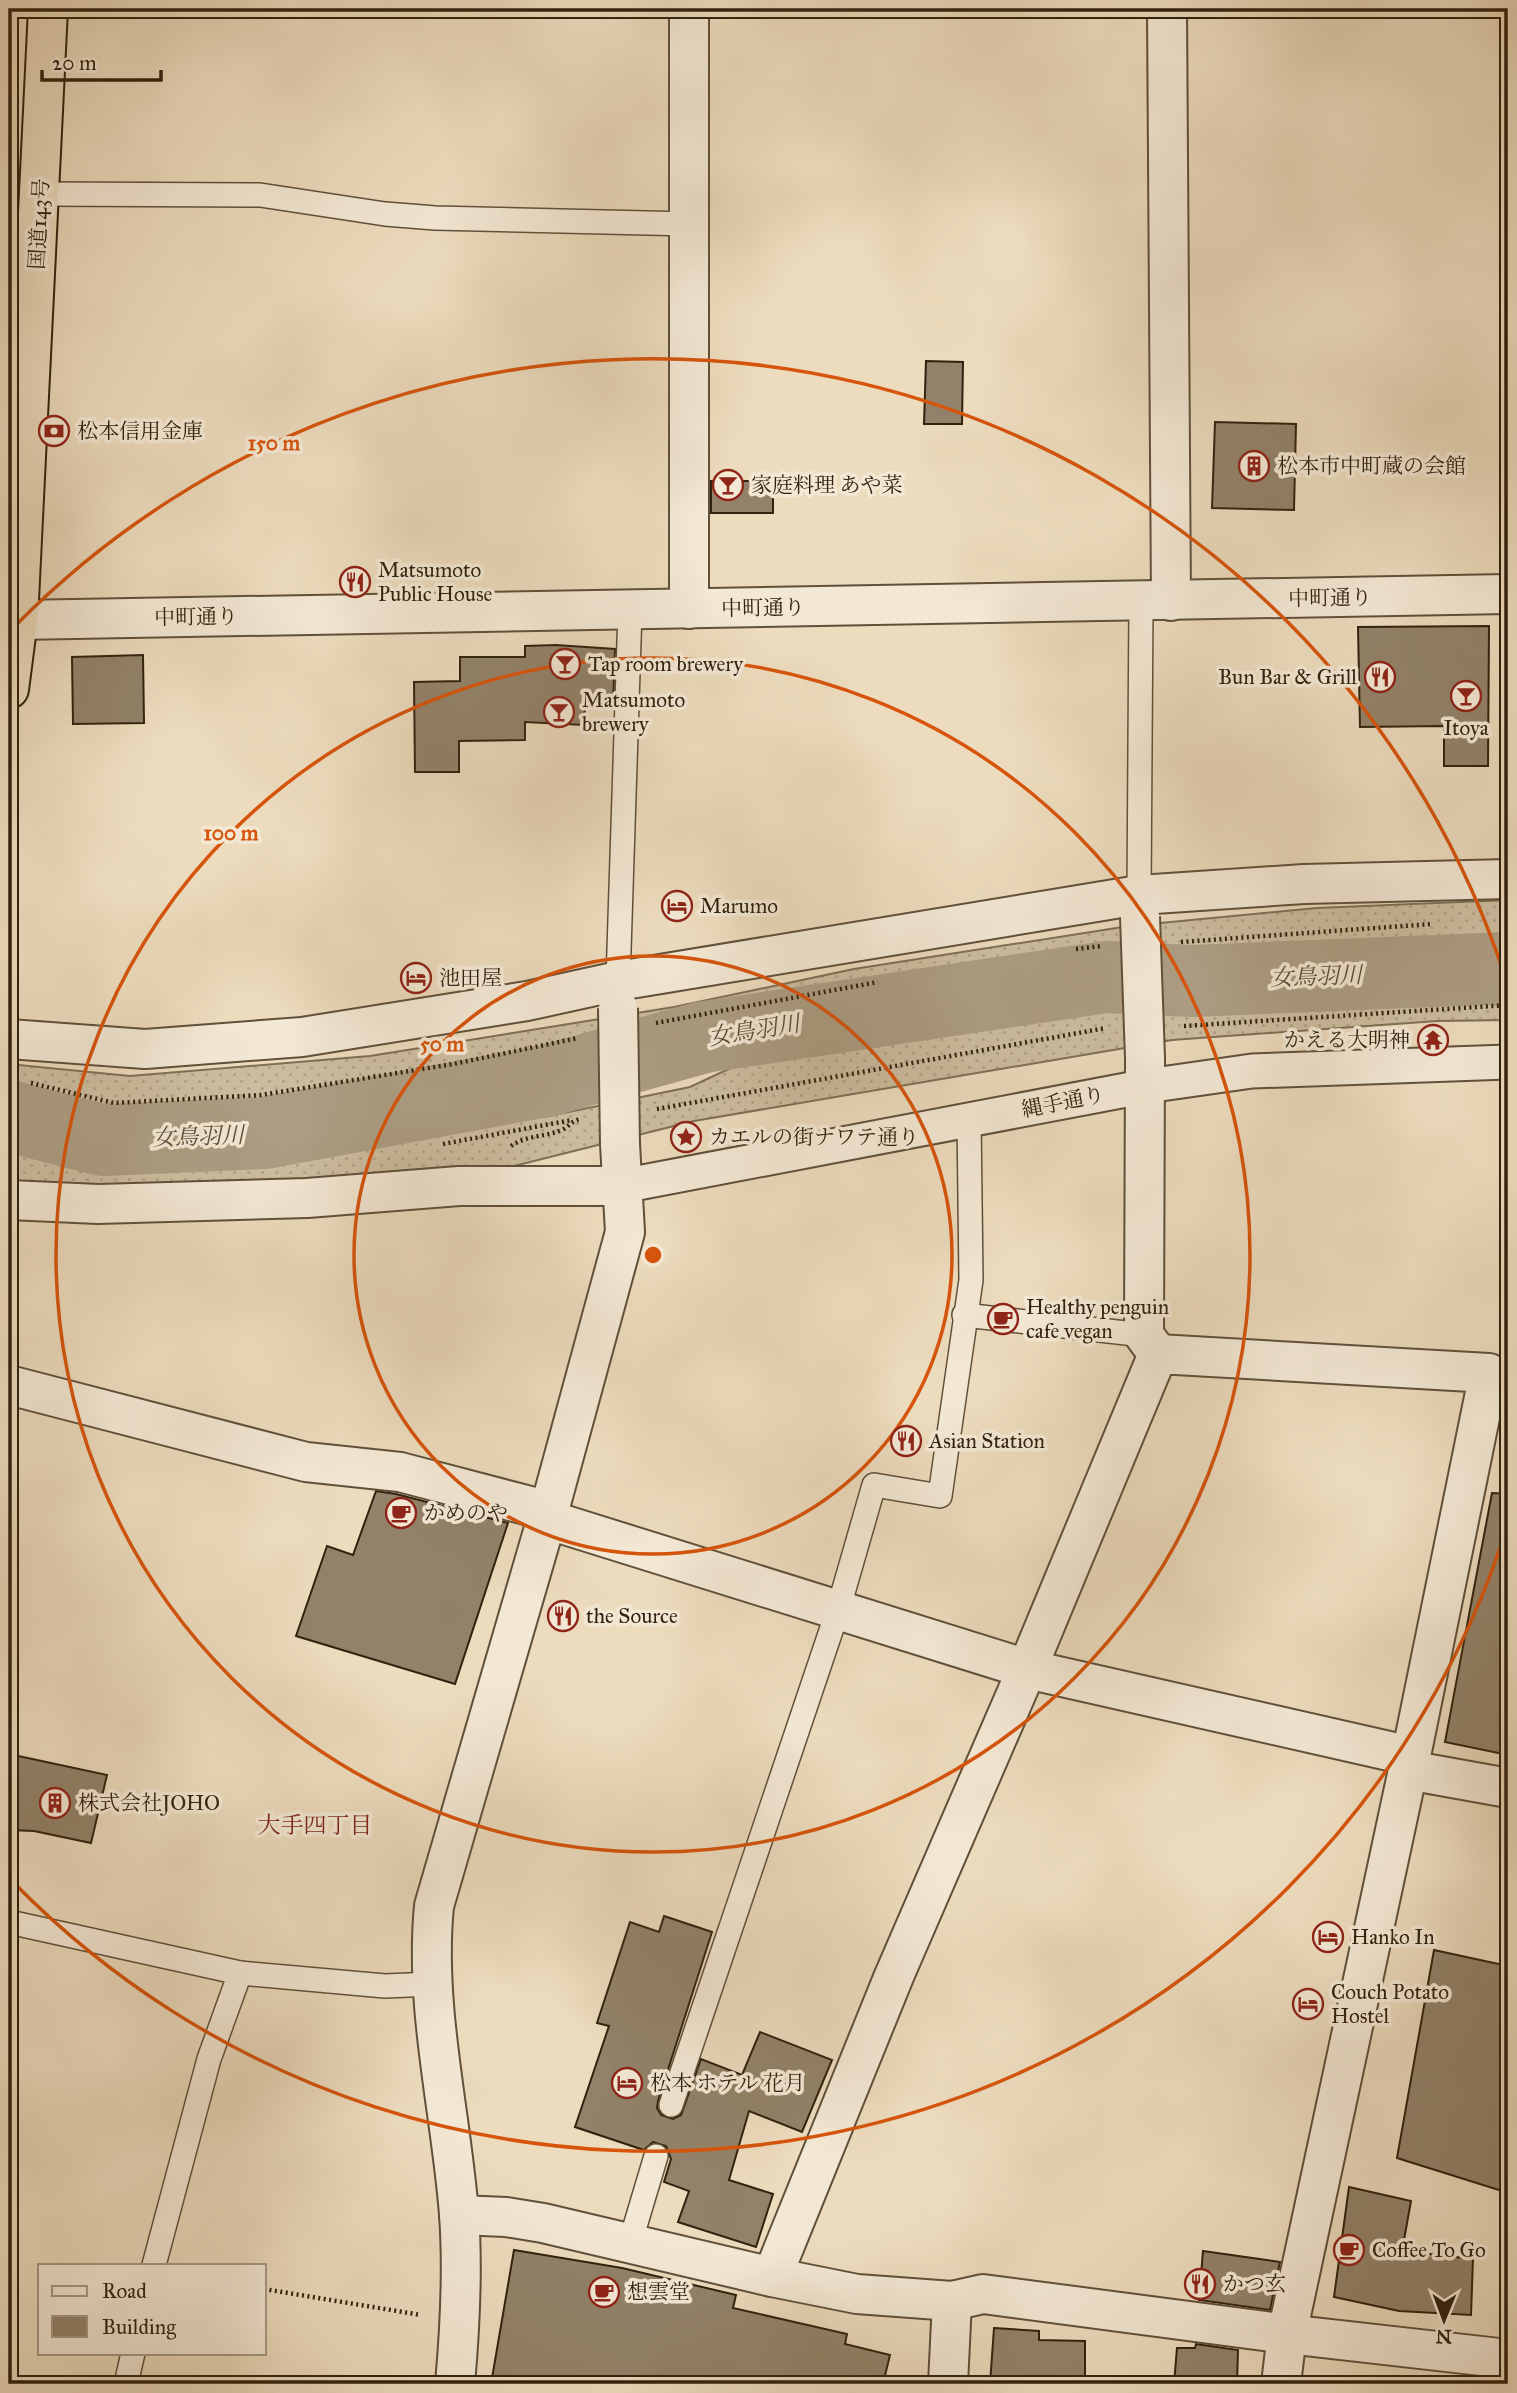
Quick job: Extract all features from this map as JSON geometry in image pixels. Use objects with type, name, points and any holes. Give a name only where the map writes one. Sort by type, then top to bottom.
[{"type":"highway","name":"国道143号","points":[[9,689],[40,194],[48,9]]},
{"type":"street","points":[[689,9],[689,609]]},
{"type":"street","points":[[1156,601],[1167,9]]},
{"type":"street","name":"中町通り","points":[[13,619],[1508,594]]},
{"type":"street","points":[[9,1039],[145,1049],[290,1038],[527,1001],[618,995],[1139,906],[1304,884],[1508,878]]},
{"type":"street","points":[[772,2277],[894,1976],[1027,1669],[1151,1344],[1146,1072],[1139,906]]},
{"type":"street","points":[[455,2384],[460,2321],[459,2215],[433,1984],[434,1906],[547,1515],[625,1232],[620,1144],[618,995]]},
{"type":"street","name":"縄手通り","points":[[622,1186],[969,1119],[1146,1072],[1508,1062]]},
{"type":"street","points":[[9,1200],[98,1204],[307,1198],[459,1186],[622,1186]]},
{"type":"street","points":[[1151,1344],[1489,1373],[1287,2334],[1281,2384]]},
{"type":"street","points":[[9,1385],[306,1462],[400,1472],[547,1515],[1027,1669],[1508,1788]]},
{"type":"street","points":[[459,2215],[506,2217],[542,2223],[772,2277],[857,2294],[953,2301],[983,2294],[1287,2334],[1508,2359]]},
{"type":"street","points":[[948,2384],[953,2301]]},
{"type":"lane","points":[[40,194],[260,195],[385,214],[435,218],[690,224]]},
{"type":"lane","points":[[1139,906],[1156,601]]},
{"type":"lane","points":[[618,995],[630,610]]},
{"type":"lane","points":[[671,2105],[838,1610],[874,1485],[940,1496],[971,1280],[969,1119]]},
{"type":"lane","points":[[964,1315],[1151,1344]]},
{"type":"lane","points":[[9,1922],[240,1973],[385,1986],[433,1984]]},
{"type":"lane","points":[[154,2264],[209,2059],[240,1973]]},
{"type":"lane","points":[[630,2243],[656,2156]]},
{"type":"lane","points":[[126,2384],[133,2354]]},
{"type":"path","points":[[1173,943],[1439,923]]},
{"type":"path","points":[[1173,1027],[1508,1005]]},
{"type":"path","points":[[681,1106],[1110,1028]]},
{"type":"path","points":[[510,1147],[521,1139],[564,1129]]},
{"type":"path","points":[[266,2289],[460,2321]]},
{"type":"shaded area","points":[[1508,900],[1508,958],[1192,973],[1112,969],[903,996],[680,1031],[547,1070],[263,1119],[107,1125],[9,1091],[9,1064],[130,1076],[370,1056],[674,1007],[854,969],[1129,926],[1317,908]]},
{"type":"shaded area","points":[[1508,988],[1508,1020],[1437,1021],[1172,1040],[694,1121],[510,1167],[158,1189],[9,1182],[9,1144],[161,1165],[332,1146],[549,1116],[690,1087],[763,1053],[889,1022],[1123,1001],[1174,1008]]},
{"type":"building","points":[[926,361],[963,362],[962,424],[924,424]]},
{"type":"building","name":"松本市中町蔵の会館","points":[[1215,422],[1296,424],[1294,510],[1212,508]]},
{"type":"building","points":[[711,481],[773,481],[773,513],[711,513]]},
{"type":"building","points":[[1489,626],[1488,766],[1444,766],[1444,726],[1360,727],[1358,627]]},
{"type":"building","points":[[525,646],[615,649],[613,706],[585,705],[584,725],[525,722],[525,740],[459,741],[459,772],[415,772],[414,682],[460,681],[460,657],[525,657]]},
{"type":"building","points":[[143,655],[144,723],[73,724],[72,657]]},
{"type":"building","points":[[376,1491],[508,1523],[455,1684],[296,1636],[327,1546],[353,1555]]},
{"type":"building","points":[[1492,1493],[1508,1494],[1508,1755],[1445,1742]]},
{"type":"building","name":"株式会社JOHO","points":[[9,1754],[107,1775],[91,1843],[34,1831],[9,1830]]},
{"type":"building","points":[[664,1916],[712,1932],[658,2101],[657,2108],[661,2115],[673,2119],[681,2115],[701,2059],[742,2075],[760,2032],[832,2060],[802,2132],[749,2111],[729,2180],[773,2194],[756,2247],[678,2222],[689,2191],[664,2182],[671,2159],[666,2146],[653,2142],[644,2150],[575,2127],[609,2026],[597,2023],[630,1922],[659,1932]]},
{"type":"building","points":[[1434,1950],[1508,1966],[1508,2164],[1502,2191],[1397,2158]]},
{"type":"building","points":[[1349,2187],[1411,2201],[1402,2251],[1473,2259],[1471,2315],[1399,2311],[1334,2297]]},
{"type":"building","points":[[514,2250],[622,2268],[736,2295],[733,2308],[847,2334],[845,2344],[890,2355],[883,2384],[491,2384]]},
{"type":"building","points":[[1203,2251],[1280,2262],[1270,2310],[1199,2300]]},
{"type":"building","points":[[994,2328],[1039,2331],[1039,2340],[1085,2341],[1085,2384],[990,2384]]},
{"type":"building","points":[[1196,2344],[1238,2350],[1237,2384],[1174,2384],[1177,2348],[1195,2348]]},
{"type":"waterway","name":"女鳥羽川","points":[[9,1116],[102,1140],[264,1133],[546,1081],[704,1037],[1106,977],[1192,981],[1508,968]]},
{"type":"place","name":"松本信用金庫","points":[[54,431]]},
{"type":"place","name":"松本市中町蔵の会館","points":[[1254,466]]},
{"type":"place","name":"家庭料理 あや菜","points":[[728,485]]},
{"type":"place","name":"Matsumoto Public House","points":[[355,582]]},
{"type":"place","name":"Tap room brewery","points":[[565,664]]},
{"type":"place","name":"Bun Bar & Grill","points":[[1380,677]]},
{"type":"place","name":"Itoya","points":[[1466,696]]},
{"type":"place","name":"Matsumoto brewery","points":[[559,712]]},
{"type":"place","name":"Marumo","points":[[677,906]]},
{"type":"place","name":"池田屋","points":[[416,978]]},
{"type":"place","name":"かえる大明神","points":[[1433,1040]]},
{"type":"place","name":"カエルの街ナワテ通り","points":[[686,1137]]},
{"type":"place","name":"Healthy penguin cafe vegan","points":[[1003,1319]]},
{"type":"place","name":"Asian Station","points":[[906,1441]]},
{"type":"place","name":"かめのや","points":[[401,1513]]},
{"type":"place","name":"the Source","points":[[563,1616]]},
{"type":"place","name":"株式会社JOHO","points":[[55,1803]]},
{"type":"place","name":"Hanko In","points":[[1328,1937]]},
{"type":"place","name":"Couch Potato Hostel","points":[[1308,2004]]},
{"type":"place","name":"松本 ホテル 花月","points":[[627,2083]]},
{"type":"place","name":"Coffee To Go","points":[[1349,2250]]},
{"type":"place","name":"かつ玄","points":[[1200,2284]]},
{"type":"place","name":"想雲堂","points":[[604,2292]]},
{"type":"district","name":"大手四丁目","points":[[315,1825]]}]
